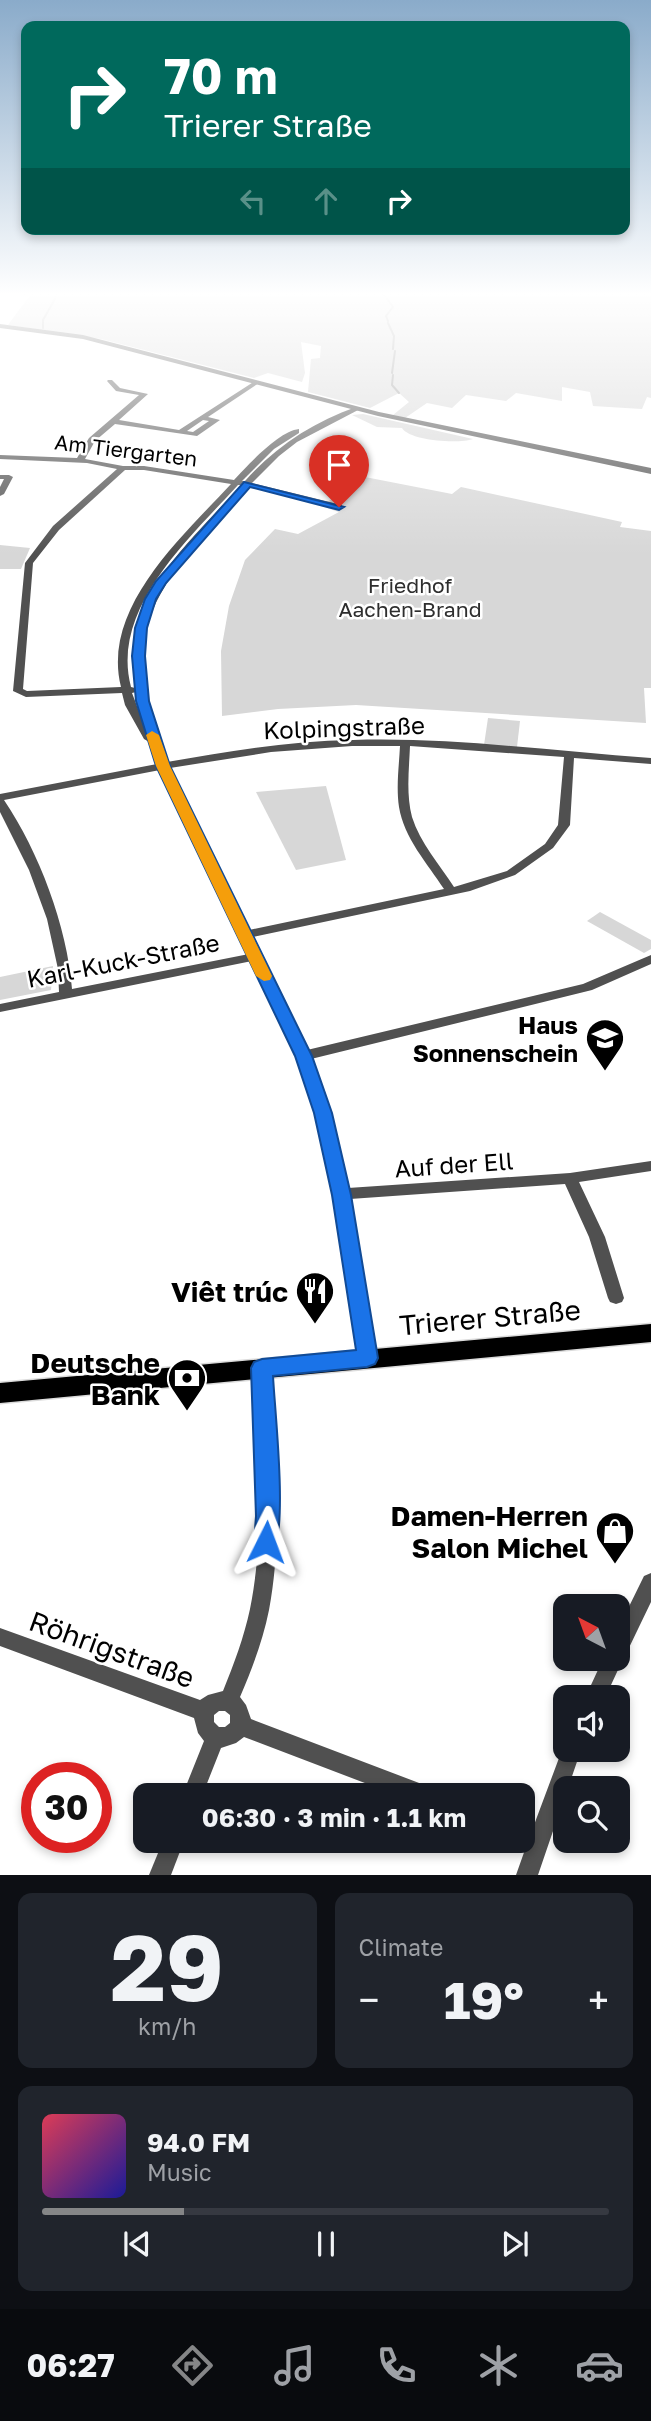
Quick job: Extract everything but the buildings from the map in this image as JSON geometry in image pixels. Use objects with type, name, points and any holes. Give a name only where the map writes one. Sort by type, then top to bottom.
[{"type":"main road","name":"Trierer Straße","points":[[0,1393],[651,1333]]},
{"type":"street","points":[[247,380],[484,438],[651,471]]},
{"type":"street","points":[[80,460],[92,440],[145,394],[118,390],[110,381]]},
{"type":"street","points":[[180,432],[257,382]]},
{"type":"street","points":[[157,750],[127,701],[125,690],[122,658],[127,628],[138,599],[165,559],[236,482],[281,439],[352,407]]},
{"type":"street","points":[[352,407],[294,440],[274,455],[162,581],[150,599],[141,628],[138,656],[141,689],[163,766],[303,1056],[323,1113],[342,1195],[367,1358]]},
{"type":"street","points":[[112,421],[194,434],[216,420],[202,418]]},
{"type":"street","name":"Am Tiergarten","points":[[0,457],[80,460],[236,482],[339,507]]},
{"type":"street","points":[[123,468],[56,528],[29,563],[18,691],[26,694],[141,689]]},
{"type":"street","points":[[0,477],[9,477],[0,494]]},
{"type":"street","points":[[149,580],[162,581]]},
{"type":"street","points":[[405,744],[404,807],[410,825],[451,891]]},
{"type":"street","name":"Kolpingstraße","points":[[0,799],[163,766],[311,745],[405,744],[651,761]]},
{"type":"street","points":[[245,935],[490,882],[511,873],[549,846],[564,825],[569,756]]},
{"type":"street","points":[[0,799],[37,874],[65,968],[66,994]]},
{"type":"street","name":"Karl-Kuck-Straße","points":[[0,1008],[255,957]]},
{"type":"street","points":[[303,1056],[575,990],[620,974],[651,959]]},
{"type":"street","name":"Auf der Ell","points":[[342,1195],[570,1178],[651,1166]]},
{"type":"street","points":[[570,1178],[597,1237],[616,1298]]},
{"type":"street","points":[[229,1701],[247,1655],[262,1595],[268,1516],[262,1368]]},
{"type":"street","points":[[630,1624],[651,1582]]},
{"type":"street","name":"Röhrigstraße","points":[[0,1637],[205,1712]]},
{"type":"street","points":[[229,1701],[239,1710],[239,1725],[230,1736],[215,1737],[206,1731],[205,1712],[216,1702],[229,1701]]},
{"type":"street","points":[[239,1725],[393,1783]]},
{"type":"street","points":[[197,1783],[215,1737]]},
{"type":"street","points":[[535,1828],[565,1762]]},
{"type":"street","points":[[160,1875],[169,1853]]},
{"type":"street","points":[[527,1875],[532,1853]]},
{"type":"green space","points":[[309,380],[651,380],[651,398],[647,397],[642,409],[593,406],[590,392],[562,387],[562,401],[516,393],[506,401],[466,395],[452,408],[427,403],[405,418],[393,415],[409,402],[399,393],[370,408],[308,392]]},
{"type":"green space","points":[[363,414],[473,439],[424,439],[402,428],[377,427],[352,415]]},
{"type":"green space","name":"Friedhof Aachen-Brand","points":[[365,477],[452,494],[461,487],[622,522],[620,527],[651,531],[651,688],[644,688],[646,723],[356,705],[278,709],[222,716],[221,651],[229,606],[245,560],[275,529],[298,534],[339,512],[321,506]]},
{"type":"green space","points":[[0,545],[30,548],[21,569],[0,569]]},
{"type":"green space","points":[[488,718],[520,721],[517,747],[484,745]]},
{"type":"green space","points":[[326,786],[346,860],[296,870],[256,792]]},
{"type":"green space","points":[[600,912],[651,940],[651,949],[644,953],[587,921]]},
{"type":"green space","points":[[53,966],[51,990],[0,1000],[0,977]]},
{"type":"waterway","points":[[393,380],[392,385],[399,393]]},
{"type":"slow traffic","points":[[152,735],[163,766],[264,976]]},
{"type":"place","name":"Haus Sonnenschein","points":[[605,1072]]},
{"type":"place","name":"Viêt trúc","points":[[315,1325]]},
{"type":"place","name":"Deutsche Bank","points":[[187,1412]]},
{"type":"place","name":"Damen-Herren Salon Michel","points":[[615,1565]]},
{"type":"route","points":[[266,1542],[268,1516],[262,1368],[367,1358],[342,1195],[323,1113],[303,1056],[163,766],[146,716],[138,656],[141,628],[150,599],[169,571],[248,484],[339,507]]}]
